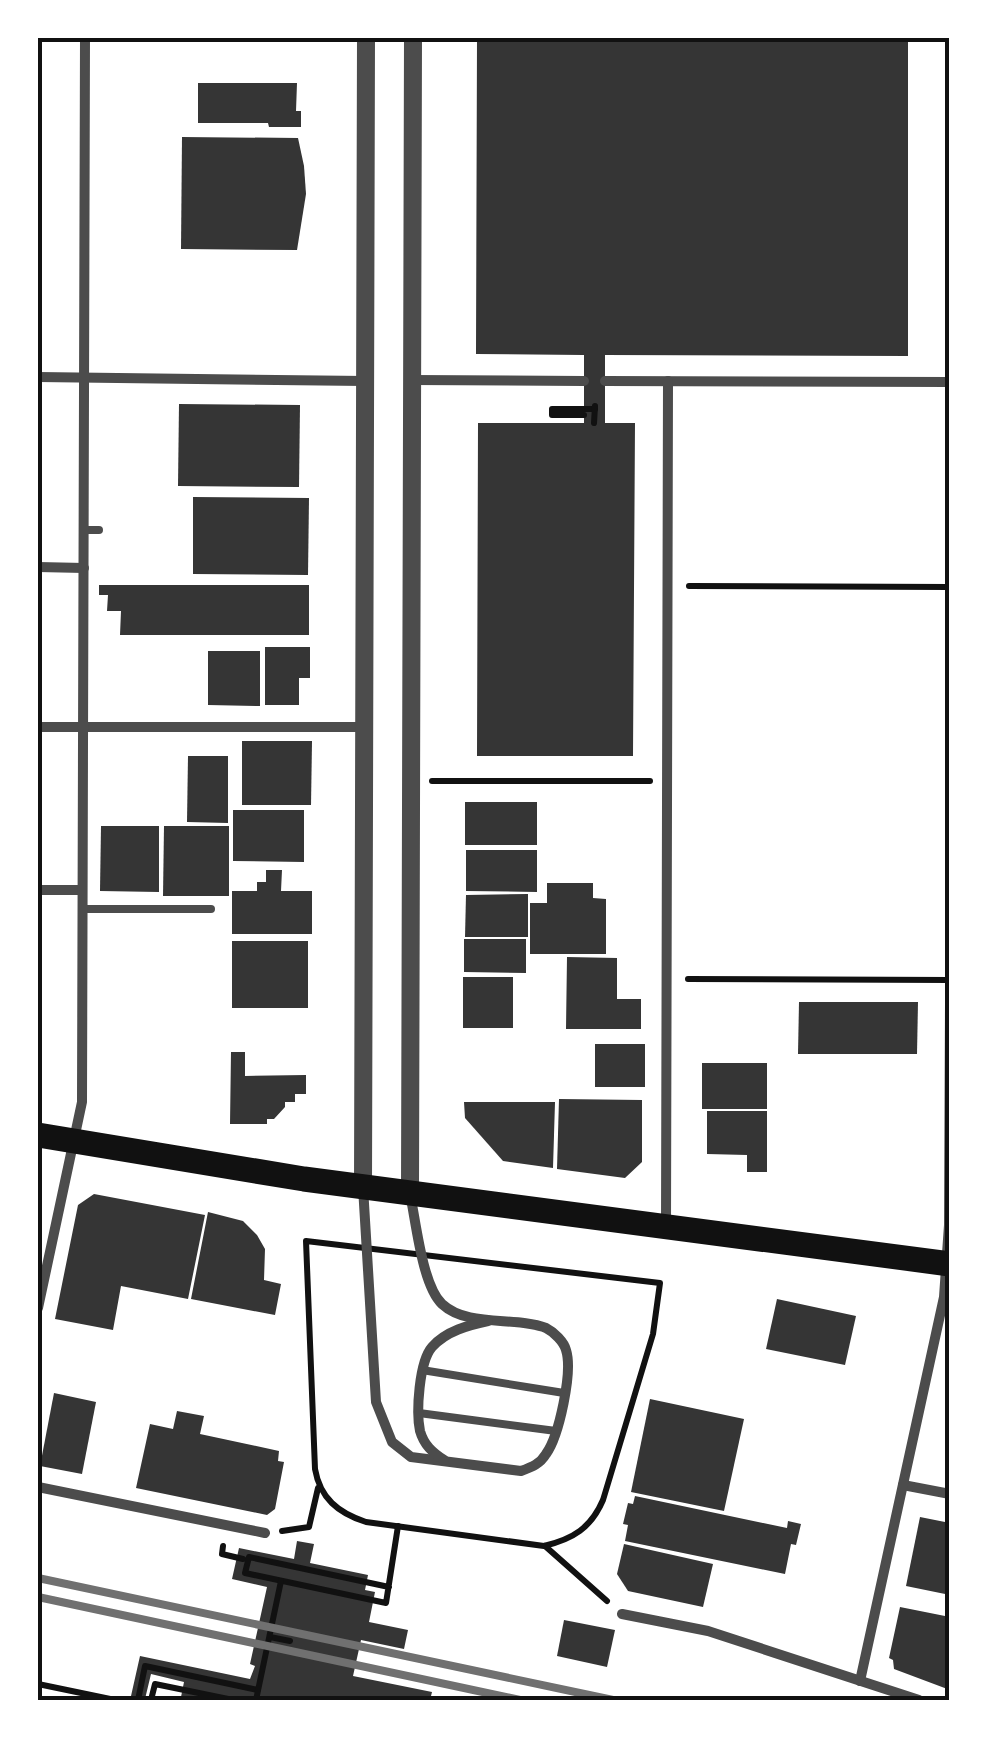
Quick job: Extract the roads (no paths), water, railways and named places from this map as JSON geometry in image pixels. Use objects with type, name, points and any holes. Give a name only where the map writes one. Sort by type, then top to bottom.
[{"type":"main road","points":[[38,1135],[363,1187],[948,1264]]},
{"type":"street","points":[[38,1308],[82,1102],[85,38]]},
{"type":"street","points":[[366,38],[363,1187],[364,1248],[380,1416],[392,1442],[411,1457],[522,1471],[538,1464],[548,1452],[564,1393],[568,1352],[548,1329],[452,1311],[444,1305],[432,1289],[410,1193],[413,38]]},
{"type":"street","points":[[38,378],[365,380]]},
{"type":"street","points":[[412,380],[584,381]]},
{"type":"street","points":[[606,381],[950,382]]},
{"type":"street","points":[[666,1228],[668,381]]},
{"type":"street","points":[[38,567],[84,568]]},
{"type":"street","points":[[38,727],[364,728]]},
{"type":"street","points":[[38,890],[82,890]]},
{"type":"street","points":[[860,1681],[944,1297],[948,1264],[950,1004]]},
{"type":"street","points":[[445,1461],[429,1450],[420,1430],[422,1370],[433,1346],[452,1332],[493,1320]]},
{"type":"street","points":[[903,1485],[950,1494]]},
{"type":"street","points":[[38,1487],[266,1533]]},
{"type":"street","points":[[622,1614],[708,1631],[919,1700]]},
{"type":"lane","points":[[84,530],[99,530]]},
{"type":"lane","points":[[82,908],[211,909]]},
{"type":"lane","points":[[422,1370],[564,1393]]},
{"type":"lane","points":[[420,1413],[556,1431]]},
{"type":"railway","points":[[38,1578],[613,1700]]},
{"type":"railway","points":[[38,1597],[520,1700]]}]
